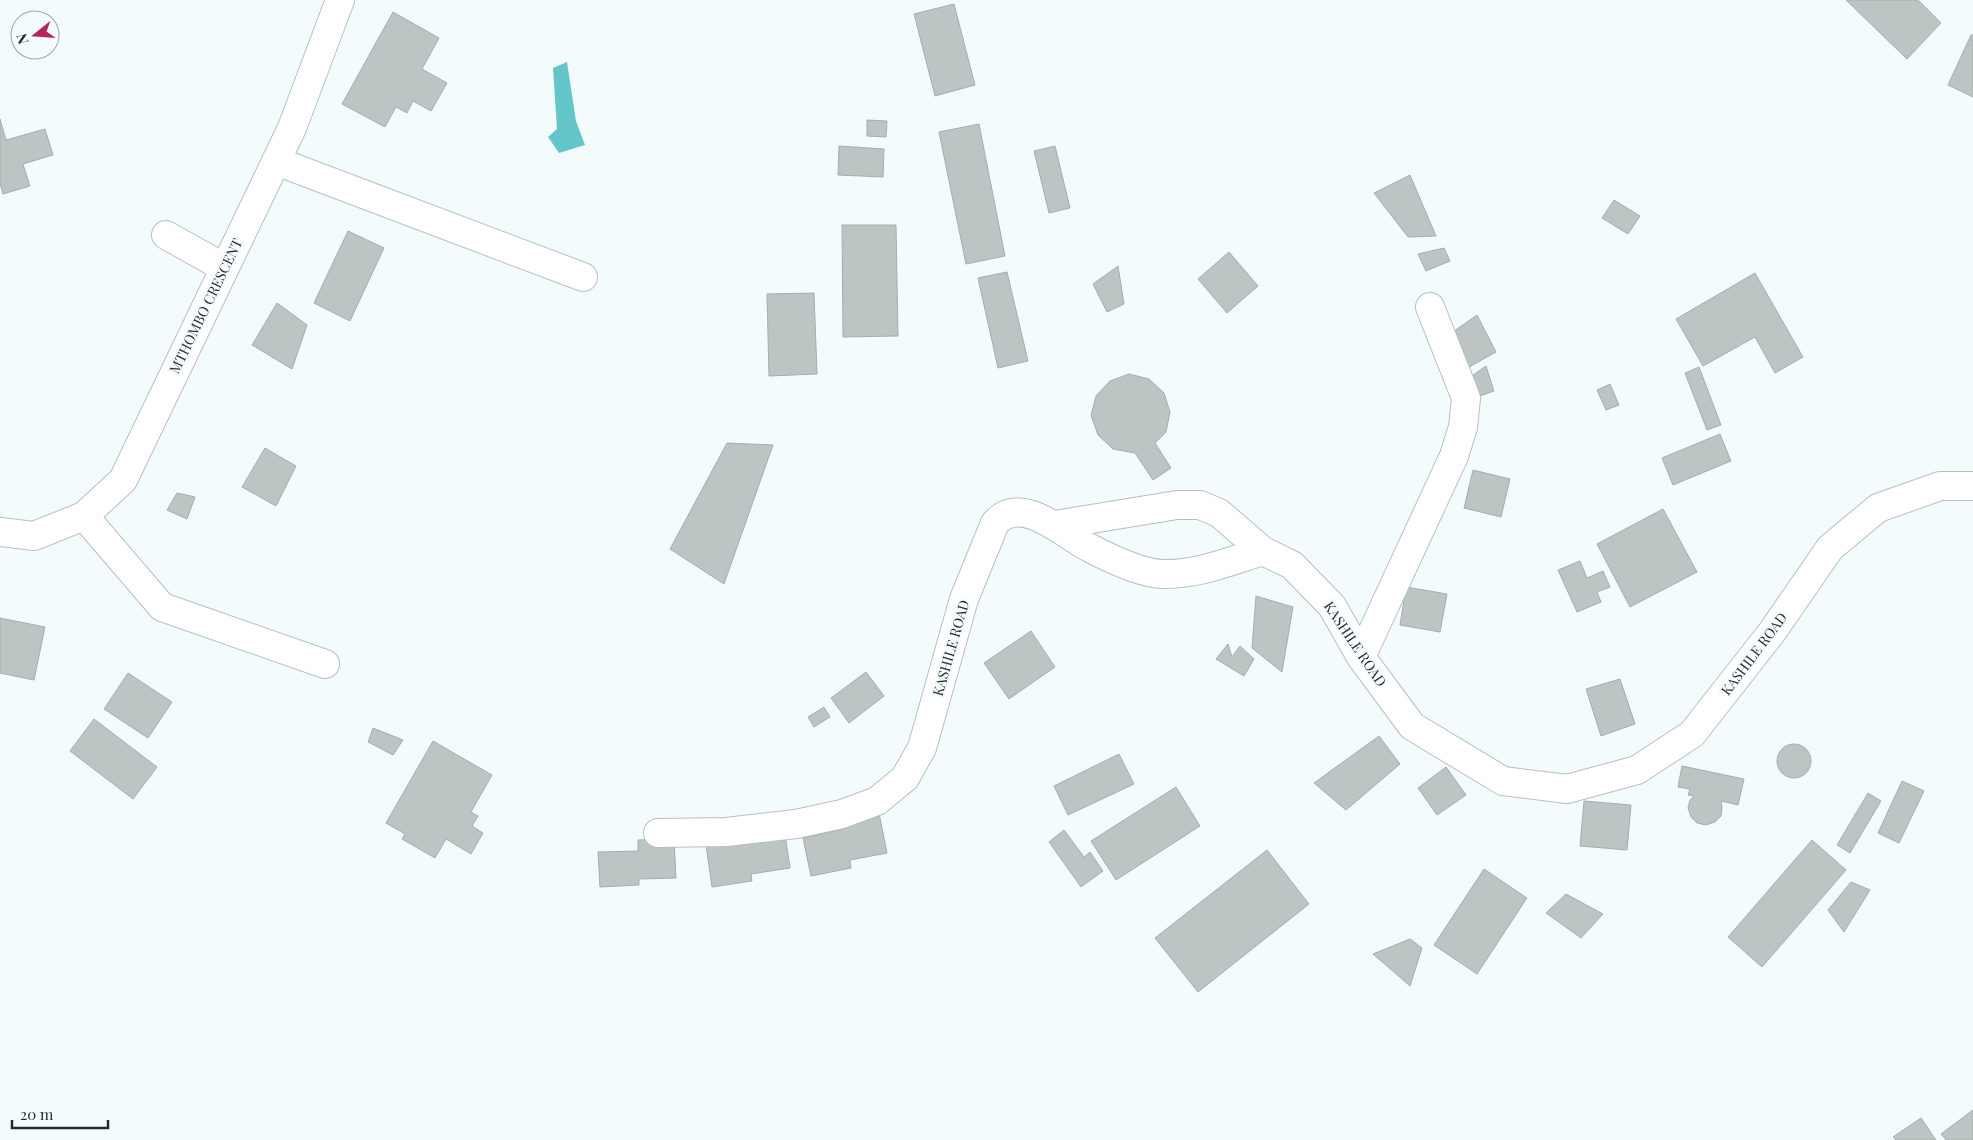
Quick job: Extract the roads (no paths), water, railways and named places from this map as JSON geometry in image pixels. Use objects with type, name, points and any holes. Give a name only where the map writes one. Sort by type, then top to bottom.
[{"type":"street","name":"MTHOMBO CRESCENT","points":[[0,532],[34,536],[84,516],[123,480],[292,128],[340,0]]},
{"type":"street","points":[[276,161],[583,278]]},
{"type":"street","points":[[166,235],[225,268]]},
{"type":"street","points":[[1361,657],[1454,456],[1463,427],[1466,398],[1430,307]]},
{"type":"street","name":"KASHILE ROAD","points":[[658,833],[726,832],[796,824],[842,814],[876,801],[904,778],[922,748],[964,599],[995,523],[1000,517],[1016,512],[1025,513],[1056,526],[1089,548],[1133,567],[1160,574],[1194,572],[1263,552],[1292,565],[1332,606],[1361,657],[1412,726],[1503,781],[1567,789],[1637,770],[1692,734],[1772,632],[1830,548],[1878,508],[1940,486],[1973,486]]},
{"type":"street","points":[[1056,526],[1177,505],[1200,505],[1219,513],[1263,552]]},
{"type":"street","points":[[84,516],[162,607],[325,664]]},
{"type":"water","points":[[567,62],[576,121],[585,145],[559,153],[548,137],[557,129],[553,68]]}]
